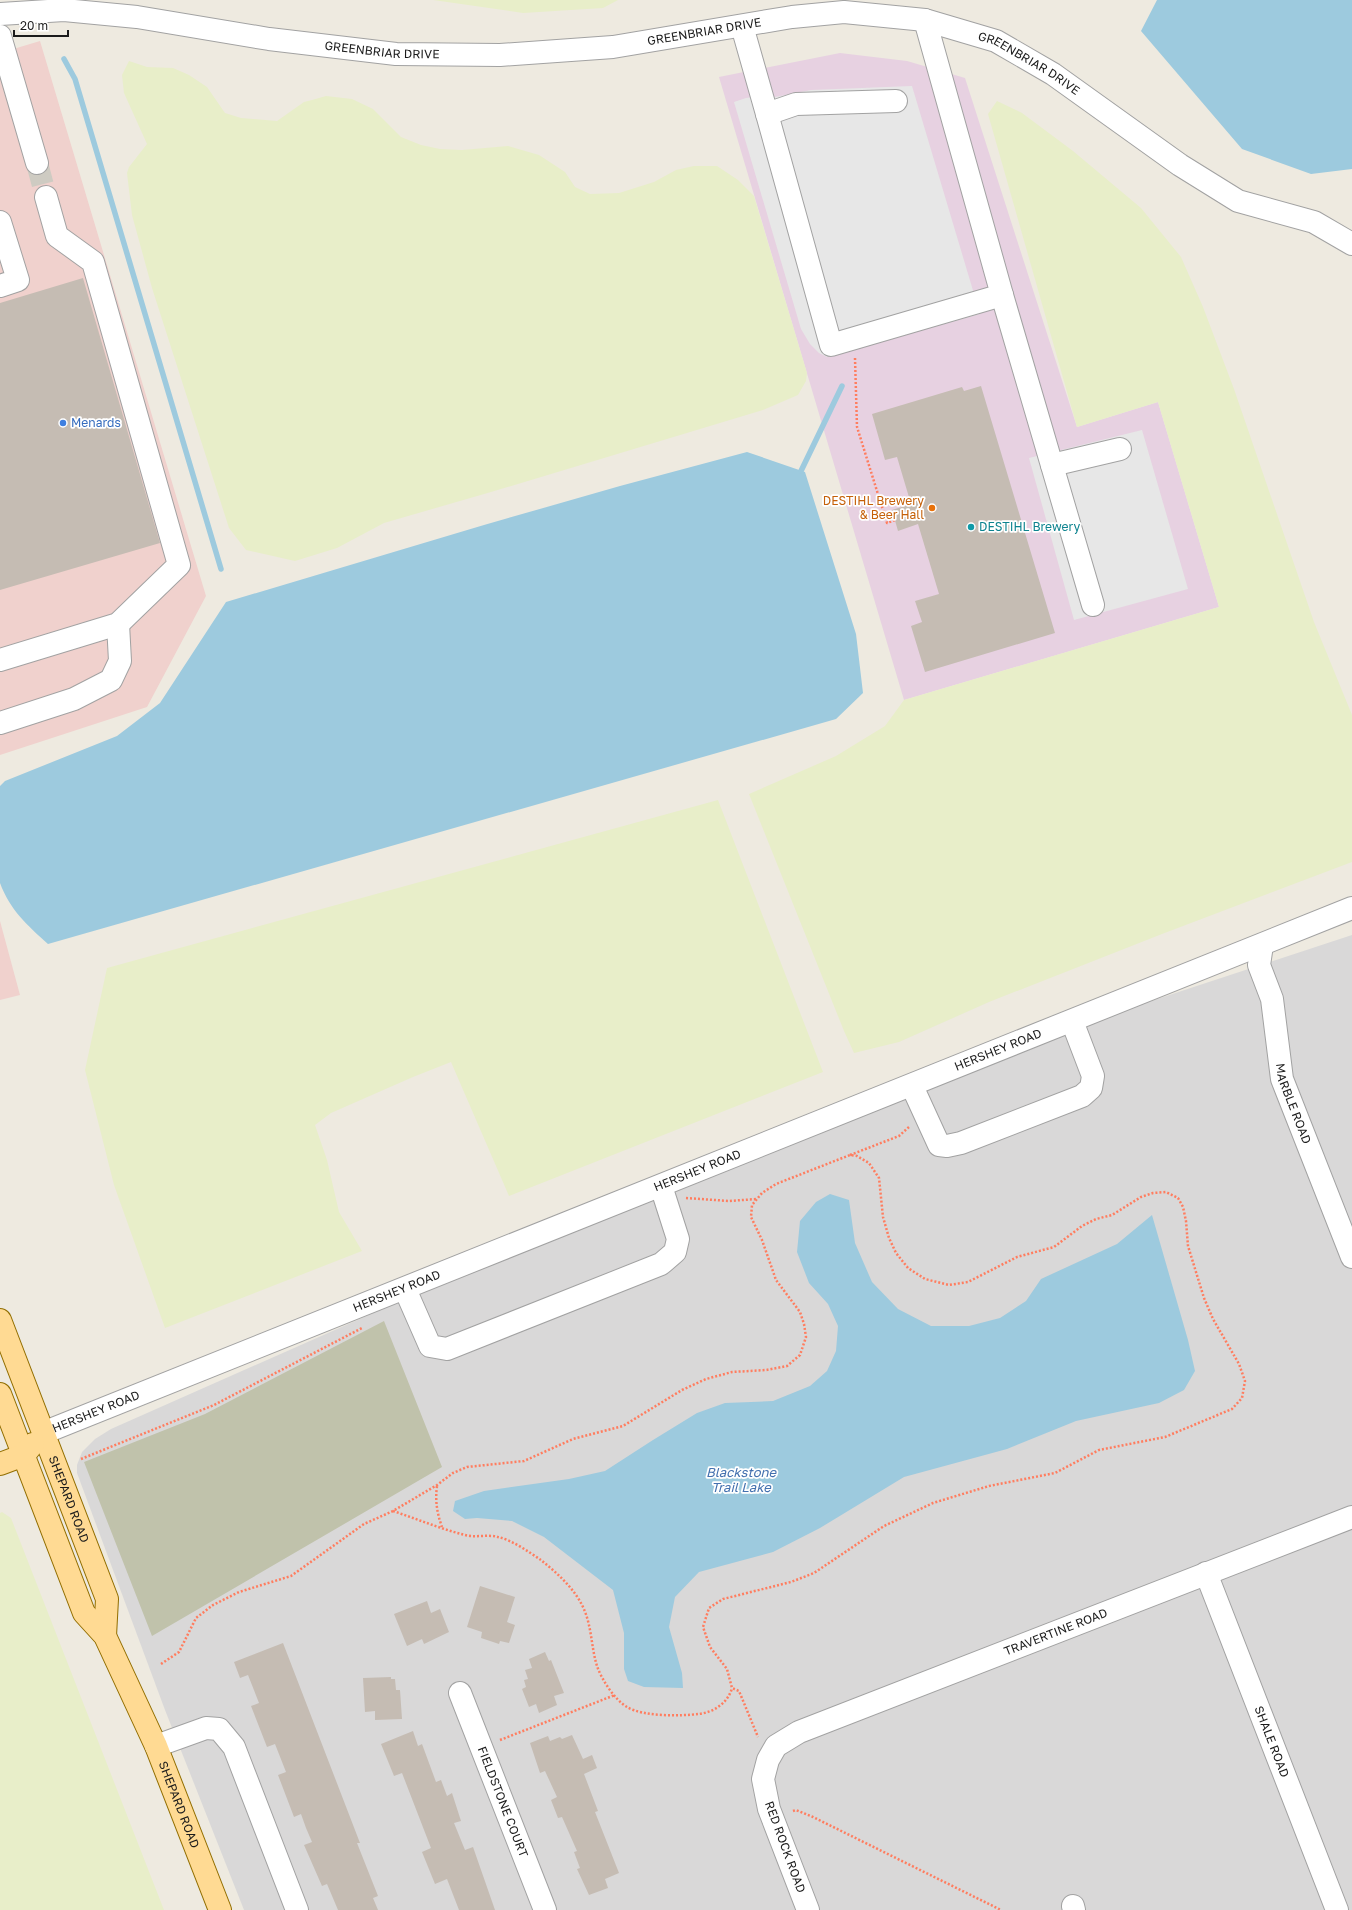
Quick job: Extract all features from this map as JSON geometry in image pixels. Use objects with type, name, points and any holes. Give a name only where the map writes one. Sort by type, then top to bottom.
[{"type":"main road","name":"SHEPARD ROAD","points":[[0,1320],[107,1599],[105,1636]]},
{"type":"main road","name":"SHEPARD ROAD","points":[[0,1394],[7,1432],[24,1455],[84,1613],[105,1636],[156,1746],[220,1910]]},
{"type":"main road","name":"HERSHEY ROAD","points":[[7,1432],[43,1433]]},
{"type":"main road","name":"HERSHEY ROAD","points":[[0,1464],[24,1455],[43,1433]]},
{"type":"street","name":"GREENBRIAR DRIVE","points":[[0,14],[137,8],[269,39],[396,54],[500,55],[613,47],[792,17],[844,12],[925,20],[996,40],[1053,74],[1180,165],[1238,201],[1314,222],[1352,244]]},
{"type":"street","points":[[925,20],[1002,295],[1093,605]]},
{"type":"street","points":[[742,26],[831,345],[1002,295]]},
{"type":"street","points":[[0,36],[6,80],[37,163]]},
{"type":"street","points":[[767,114],[796,104],[896,101]]},
{"type":"street","points":[[0,660],[118,624],[179,565],[93,262],[57,236],[46,197]]},
{"type":"street","points":[[0,222],[18,280],[0,286]]},
{"type":"street","points":[[1052,465],[1120,449]]},
{"type":"street","points":[[0,723],[74,699],[111,680],[120,661],[118,624]]},
{"type":"street","name":"HERSHEY ROAD","points":[[43,1433],[912,1086],[1352,908]]},
{"type":"street","name":"MARBLE ROAD","points":[[1262,945],[1259,966],[1272,1000],[1282,1079],[1350,1244]]},
{"type":"street","points":[[912,1086],[939,1145],[947,1146],[961,1143],[1082,1096],[1091,1088],[1094,1076],[1072,1021]]},
{"type":"street","points":[[405,1289],[430,1346],[447,1349],[661,1264],[675,1252],[678,1239],[660,1186]]},
{"type":"street","name":"TRAVERTINE ROAD","points":[[768,1760],[776,1746],[792,1736],[1352,1517]]},
{"type":"street","name":"SHALE ROAD","points":[[1206,1573],[1337,1910]]},
{"type":"street","name":"FIELDSTONE COURT","points":[[460,1693],[545,1910]]},
{"type":"street","points":[[156,1746],[206,1728],[219,1730],[234,1747],[297,1910]]},
{"type":"street","name":"RED ROCK ROAD","points":[[768,1760],[763,1778],[769,1809],[808,1910]]},
{"type":"path","points":[[855,338],[857,427],[887,523],[895,520]]},
{"type":"path","points":[[161,1664],[179,1652],[196,1618],[213,1605],[239,1592],[291,1576],[364,1524],[438,1485],[453,1473],[467,1467],[524,1461],[573,1439],[623,1426],[682,1390],[706,1379],[732,1372],[766,1370],[787,1366],[800,1355],[806,1337],[804,1324],[800,1312],[776,1280],[762,1240],[751,1217],[752,1205],[762,1193],[776,1184],[850,1155],[857,1156],[869,1163],[879,1178],[883,1217],[889,1238],[896,1253],[908,1268],[925,1279],[949,1285],[968,1282],[1017,1257],[1054,1247],[1082,1226],[1096,1219],[1112,1215],[1141,1197],[1153,1193],[1166,1192],[1178,1198],[1183,1207],[1188,1246],[1202,1292],[1213,1319],[1239,1364],[1245,1381],[1242,1398],[1232,1409],[1165,1437],[1099,1450],[1055,1473],[989,1486],[933,1503],[884,1526],[814,1573],[791,1582],[723,1599],[709,1608],[703,1627],[710,1646],[727,1669],[732,1688],[730,1696],[720,1707],[703,1714],[683,1716],[646,1713],[628,1707],[615,1695],[604,1681],[597,1666],[589,1622],[583,1607],[573,1590],[540,1560],[516,1545],[498,1537],[465,1535],[393,1510]]},
{"type":"path","points":[[438,1485],[436,1498],[438,1514],[442,1527]]},
{"type":"path","points":[[732,1688],[739,1691],[758,1737]]},
{"type":"path","points":[[481,1747],[615,1695]]},
{"type":"path","points":[[793,1811],[796,1810],[813,1817],[1001,1910]]},
{"type":"shaded area","points":[[433,0],[618,0],[603,8],[523,13]]},
{"type":"shaded area","points":[[40,41],[206,596],[147,707],[0,755],[0,53]]},
{"type":"shaded area","points":[[840,53],[907,61],[965,78],[1077,427],[1158,402],[1219,607],[904,700],[719,77]]},
{"type":"shaded area","points":[[129,61],[147,67],[173,68],[189,75],[207,87],[225,113],[241,118],[277,121],[304,102],[326,96],[352,99],[373,109],[401,137],[421,145],[440,149],[462,150],[508,146],[539,155],[565,172],[575,187],[590,194],[619,193],[654,182],[676,170],[694,166],[717,166],[738,180],[754,196],[807,373],[806,381],[798,395],[763,410],[384,523],[337,548],[295,561],[246,550],[229,528],[152,288],[132,215],[127,173],[129,167],[147,144],[124,93],[122,75]]},
{"type":"shaded area","points":[[912,86],[980,314],[827,357],[819,353],[810,344],[801,329],[734,102],[746,98],[771,95],[775,97],[811,90]]},
{"type":"shaded area","points":[[997,101],[1022,113],[1073,151],[1141,208],[1181,257],[1203,307],[1234,389],[1314,622],[1352,715],[1352,862],[989,1002],[899,1042],[854,1053],[749,794],[836,756],[885,726],[904,700],[1219,607],[1158,402],[1077,427],[988,114]]},
{"type":"shaded area","points":[[1142,430],[1188,589],[1074,620],[1029,458]]},
{"type":"shaded area","points":[[718,800],[823,1072],[509,1196],[451,1062],[331,1113],[315,1125],[327,1160],[339,1212],[362,1251],[165,1328],[114,1185],[85,1070],[107,968]]},
{"type":"shaded area","points":[[0,921],[20,995],[0,1000]]},
{"type":"shaded area","points":[[1352,935],[1352,1910],[244,1910],[165,1710],[77,1473],[77,1465],[82,1452],[95,1439],[111,1429],[380,1310],[1142,1004]]},
{"type":"shaded area","points":[[384,1321],[442,1467],[152,1636],[84,1462],[205,1414]]},
{"type":"shaded area","points":[[2,1512],[11,1518],[164,1910],[0,1910],[0,1513]]},
{"type":"water","points":[[1157,0],[1352,0],[1352,169],[1311,174],[1242,149],[1141,31]]},
{"type":"water","points":[[747,452],[805,472],[856,634],[863,693],[836,719],[48,944],[26,923],[14,909],[4,893],[0,883],[0,786],[5,781],[117,736],[160,703],[226,602],[484,525],[620,486]]},
{"type":"water","name":"Blackstone Trail Lake","points":[[830,1194],[849,1200],[855,1243],[872,1282],[898,1309],[931,1326],[969,1326],[1000,1318],[1026,1301],[1041,1279],[1117,1244],[1152,1215],[1188,1340],[1195,1371],[1184,1390],[1159,1403],[1076,1421],[1007,1449],[904,1477],[820,1528],[773,1552],[699,1572],[675,1597],[669,1627],[682,1673],[683,1688],[644,1687],[628,1681],[624,1669],[624,1633],[613,1590],[544,1537],[512,1521],[477,1518],[465,1519],[453,1511],[455,1501],[484,1491],[569,1479],[605,1471],[697,1413],[725,1403],[773,1401],[810,1386],[827,1371],[836,1351],[838,1326],[828,1304],[809,1283],[797,1252],[800,1221],[816,1202]]},
{"type":"building","name":"Menards","points":[[83,278],[160,543],[0,590],[0,303]]},
{"type":"building","name":"DESTIHL Brewery","points":[[981,386],[1055,633],[925,672],[911,626],[922,622],[915,601],[939,594],[918,524],[898,531],[892,510],[911,504],[897,457],[885,460],[872,414],[962,387],[964,391]]},
{"type":"building","points":[[480,1586],[515,1597],[507,1622],[515,1625],[509,1643],[500,1641],[499,1644],[481,1638],[482,1632],[467,1627]]},
{"type":"building","points":[[427,1601],[431,1613],[440,1609],[449,1632],[424,1644],[422,1639],[407,1646],[394,1614]]},
{"type":"building","points":[[283,1643],[360,1843],[357,1843],[378,1896],[373,1898],[378,1910],[338,1910],[327,1884],[322,1886],[304,1845],[312,1842],[301,1814],[294,1817],[278,1775],[286,1772],[275,1744],[267,1747],[251,1706],[259,1703],[248,1675],[240,1678],[234,1662]]},
{"type":"building","points":[[545,1652],[549,1661],[551,1660],[564,1693],[554,1696],[557,1705],[539,1713],[536,1704],[529,1707],[522,1689],[526,1687],[524,1680],[528,1679],[525,1670],[532,1668],[529,1659]]},
{"type":"building","points":[[391,1677],[391,1679],[395,1679],[396,1690],[400,1690],[402,1719],[375,1720],[375,1711],[365,1712],[363,1678]]},
{"type":"building","points":[[413,1731],[418,1746],[422,1744],[436,1782],[441,1780],[447,1796],[452,1793],[461,1821],[454,1823],[465,1850],[473,1847],[495,1910],[459,1910],[447,1879],[435,1884],[422,1852],[431,1848],[402,1773],[394,1776],[381,1744]]},
{"type":"building","points":[[572,1735],[583,1759],[592,1755],[597,1768],[584,1774],[598,1811],[595,1812],[619,1873],[605,1879],[608,1888],[589,1895],[577,1869],[580,1868],[574,1852],[577,1851],[562,1817],[558,1818],[551,1800],[557,1797],[545,1771],[540,1773],[530,1743],[548,1736],[550,1741],[560,1737],[562,1739]]},
{"type":"waterway","points":[[64,59],[75,79],[221,569]]},
{"type":"waterway","points":[[801,471],[842,386]]},
{"type":"tunnel","points":[[37,163],[46,197]]},
{"type":"place","name":"Menards","points":[[63,423]]},
{"type":"place","name":"DESTIHL Brewery & Beer Hall","points":[[932,508]]},
{"type":"place","name":"DESTIHL Brewery","points":[[971,527]]}]
